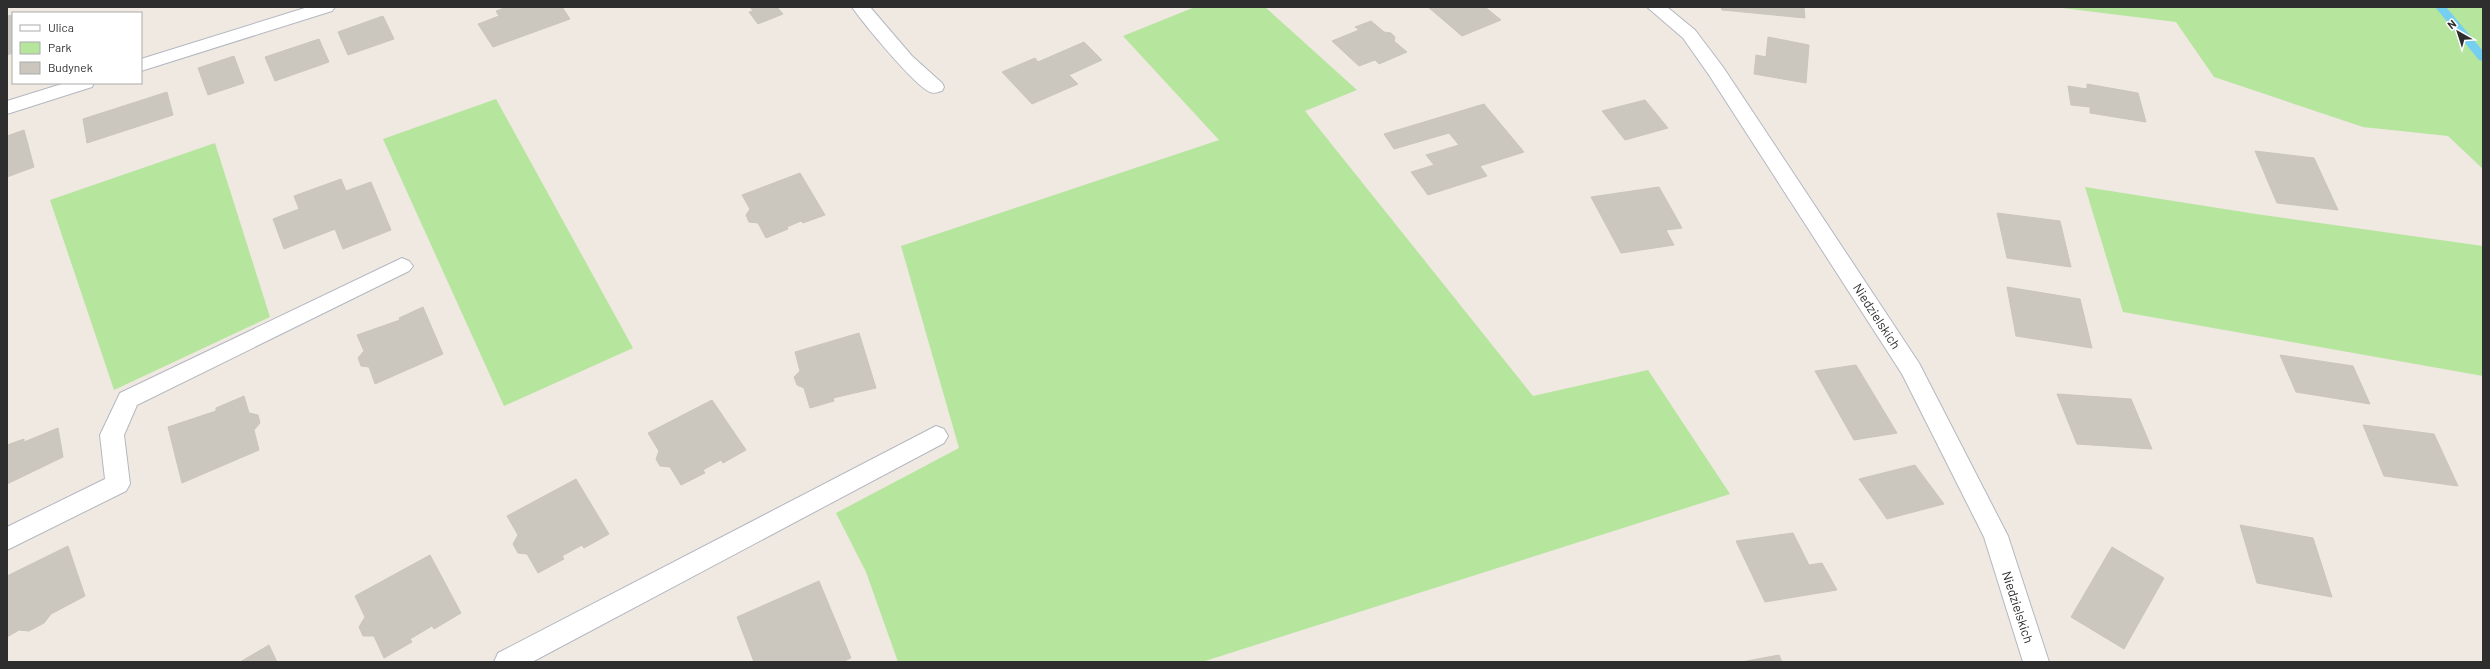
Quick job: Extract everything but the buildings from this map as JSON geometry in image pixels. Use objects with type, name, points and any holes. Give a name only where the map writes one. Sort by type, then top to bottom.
[{"type":"street","points":[[142,65],[326,7]]},
{"type":"street","points":[[861,7],[906,60],[935,87]]},
{"type":"street","name":"Niedzielskich","points":[[1656,7],[1689,34],[1716,71],[1911,369],[1996,536],[2036,662]]},
{"type":"street","points":[[7,108],[82,84]]},
{"type":"street","points":[[7,539],[118,484],[112,435],[128,399],[402,266]]},
{"type":"street","points":[[507,662],[936,436]]},
{"type":"green space","points":[[1195,7],[1265,7],[1357,90],[1305,111],[1533,396],[1648,370],[1730,494],[1202,662],[898,662],[866,572],[836,513],[959,448],[901,246],[1219,140],[1123,36]]},
{"type":"green space","points":[[2054,7],[2483,7],[2483,169],[2448,136],[2363,127],[2214,77],[2176,22]]},
{"type":"green space","points":[[496,99],[633,348],[504,406],[383,139]]},
{"type":"green space","points":[[215,143],[270,317],[114,390],[50,200]]},
{"type":"green space","points":[[2085,187],[2256,214],[2483,246],[2483,376],[2123,312]]},
{"type":"waterway","points":[[2440,7],[2483,58]]}]
